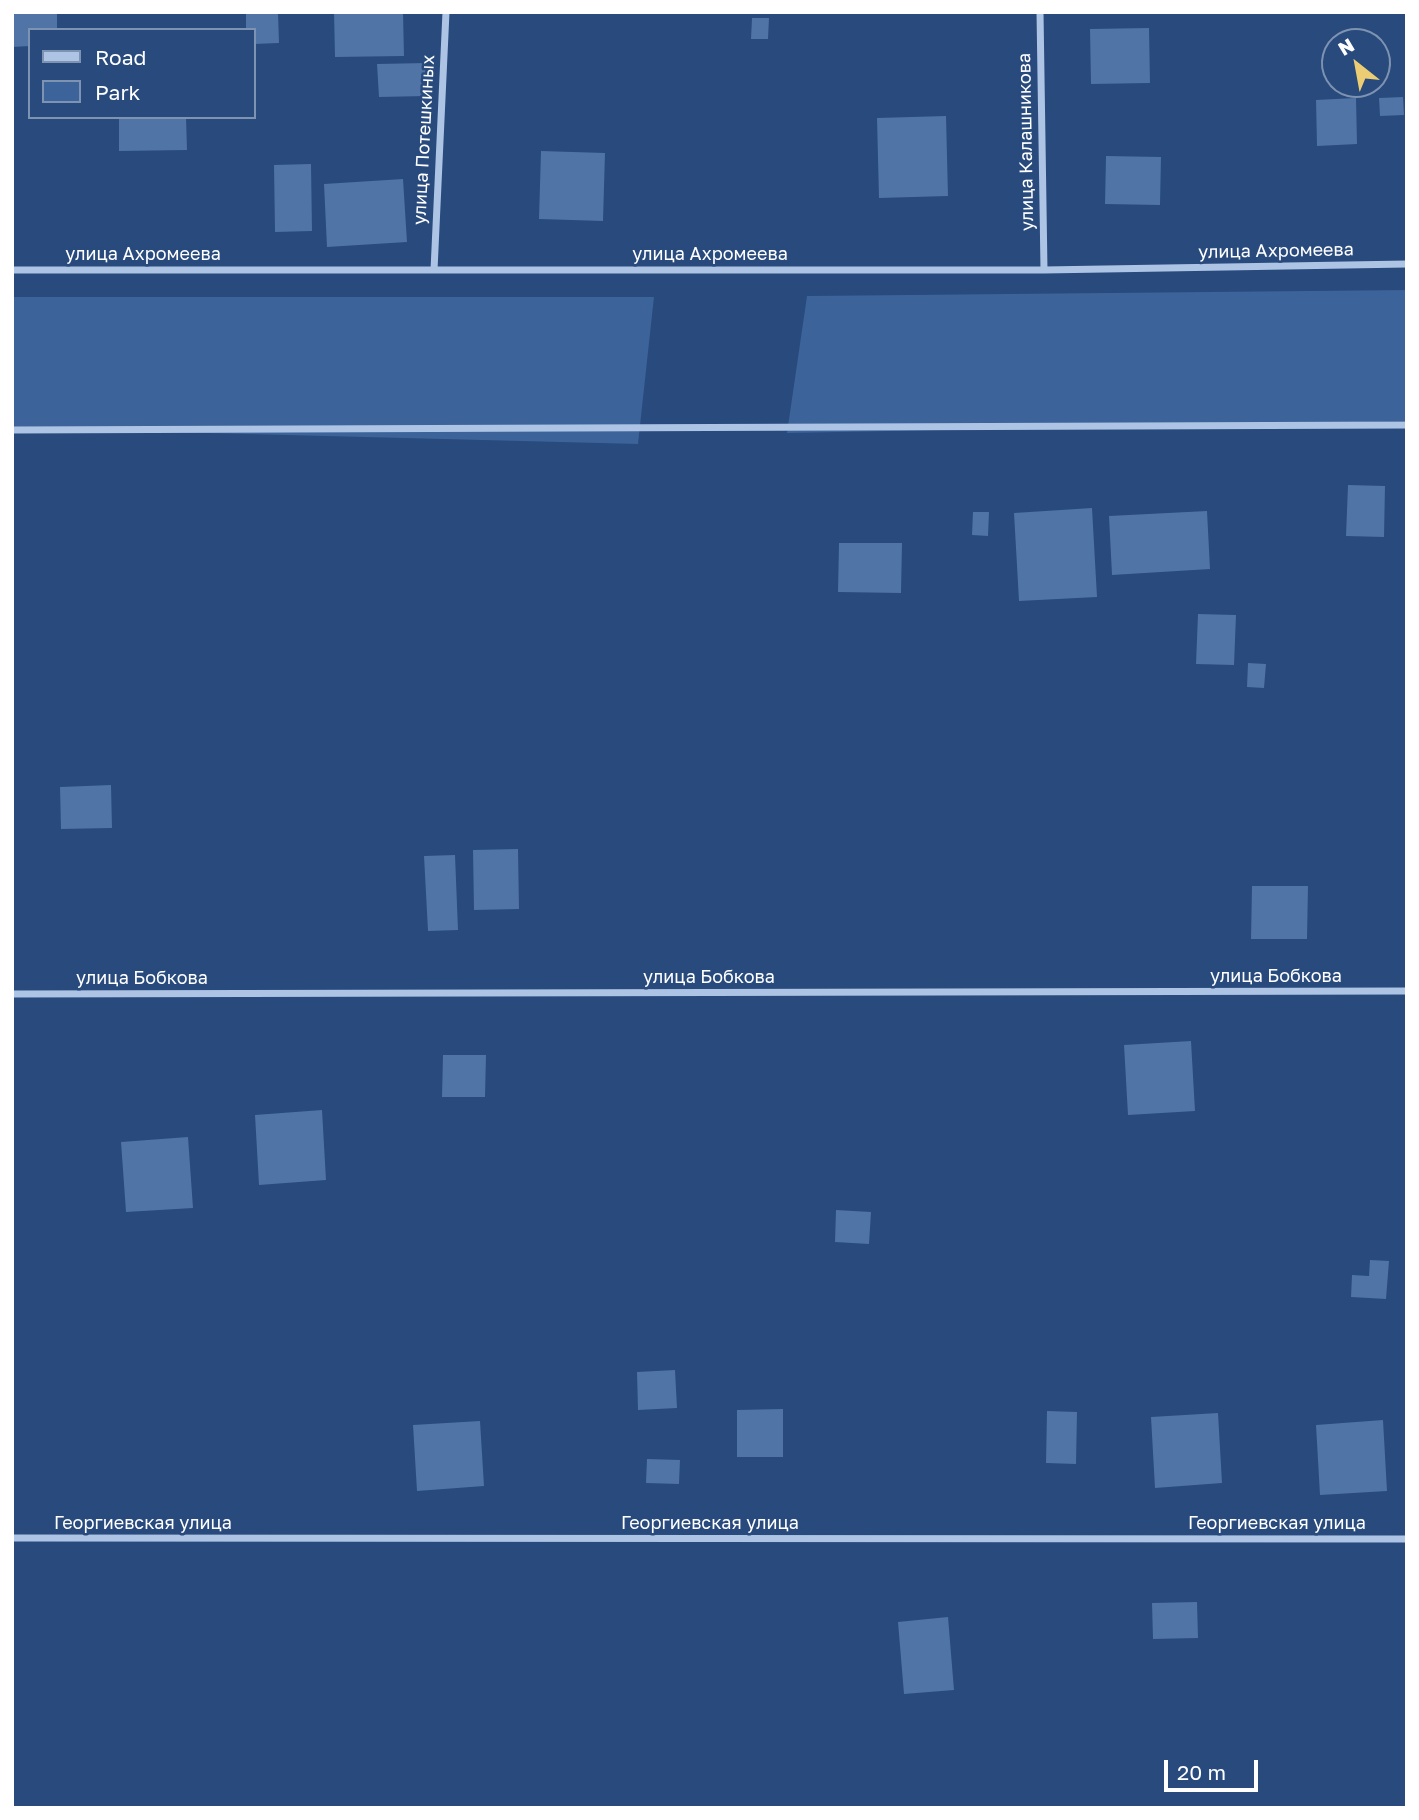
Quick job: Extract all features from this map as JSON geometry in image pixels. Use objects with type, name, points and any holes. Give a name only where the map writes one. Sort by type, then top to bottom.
[{"type":"street","name":"улица Потешкиных","points":[[434,270],[446,12]]},
{"type":"street","name":"улица Калашникова","points":[[1040,12],[1044,270]]},
{"type":"street","name":"улица Ахромеева","points":[[12,270],[1044,270],[1407,264]]},
{"type":"street","points":[[12,430],[1407,425]]},
{"type":"street","name":"улица Бобкова","points":[[12,994],[1407,991]]},
{"type":"street","name":"Георгиевская улица","points":[[12,1538],[1407,1539]]},
{"type":"green space","points":[[1407,290],[1407,421],[787,433],[807,296]]},
{"type":"green space","points":[[12,297],[654,297],[638,444],[12,428]]},
{"type":"building","points":[[12,12],[57,12],[57,28],[28,28],[28,46],[12,47]]},
{"type":"building","points":[[246,12],[278,12],[279,43],[256,44],[256,28],[246,28]]},
{"type":"building","points":[[334,12],[403,12],[404,56],[335,57]]},
{"type":"building","points":[[752,18],[769,18],[768,39],[751,39]]},
{"type":"building","points":[[1149,28],[1150,83],[1091,84],[1090,29]]},
{"type":"building","points":[[426,63],[427,96],[379,97],[377,64]]},
{"type":"building","points":[[1403,97],[1404,115],[1380,116],[1379,98]]},
{"type":"building","points":[[1356,98],[1357,144],[1317,146],[1316,100]]},
{"type":"building","points":[[946,116],[948,196],[879,198],[877,118]]},
{"type":"building","points":[[119,119],[186,119],[187,150],[119,151]]},
{"type":"building","points":[[541,151],[605,153],[603,221],[539,219]]},
{"type":"building","points":[[1106,156],[1161,157],[1160,205],[1105,204]]},
{"type":"building","points":[[311,164],[312,231],[275,232],[274,165]]},
{"type":"building","points":[[403,179],[407,242],[327,247],[324,184]]},
{"type":"building","points":[[1348,485],[1385,486],[1384,537],[1346,536]]},
{"type":"building","points":[[1092,508],[1097,597],[1019,601],[1014,513]]},
{"type":"building","points":[[1207,511],[1210,569],[1112,575],[1109,516]]},
{"type":"building","points":[[973,512],[989,512],[988,536],[972,535]]},
{"type":"building","points":[[839,543],[902,543],[901,593],[838,592]]},
{"type":"building","points":[[1198,614],[1236,615],[1234,665],[1196,664]]},
{"type":"building","points":[[1248,663],[1266,664],[1264,688],[1247,687]]},
{"type":"building","points":[[111,785],[112,828],[61,829],[60,787]]},
{"type":"building","points":[[518,849],[519,909],[474,910],[473,850]]},
{"type":"building","points":[[455,855],[458,930],[428,931],[424,856]]},
{"type":"building","points":[[1252,886],[1308,886],[1307,939],[1251,939]]},
{"type":"building","points":[[1191,1041],[1195,1111],[1128,1115],[1124,1045]]},
{"type":"building","points":[[443,1055],[486,1055],[485,1097],[442,1097]]},
{"type":"building","points":[[322,1110],[326,1180],[259,1185],[255,1115]]},
{"type":"building","points":[[188,1137],[193,1208],[126,1212],[121,1142]]},
{"type":"building","points":[[836,1210],[871,1212],[869,1244],[835,1242]]},
{"type":"building","points":[[1370,1260],[1389,1261],[1386,1299],[1351,1297],[1352,1275],[1369,1276]]},
{"type":"building","points":[[675,1370],[677,1408],[638,1410],[637,1372]]},
{"type":"building","points":[[783,1409],[783,1457],[737,1457],[737,1410]]},
{"type":"building","points":[[1047,1411],[1077,1412],[1076,1464],[1046,1463]]},
{"type":"building","points":[[1218,1413],[1222,1483],[1155,1488],[1151,1417]]},
{"type":"building","points":[[1383,1420],[1387,1491],[1320,1495],[1316,1425]]},
{"type":"building","points":[[480,1421],[484,1486],[417,1491],[413,1425]]},
{"type":"building","points":[[647,1459],[680,1460],[679,1484],[646,1483]]},
{"type":"building","points":[[1197,1602],[1198,1638],[1153,1639],[1152,1603]]},
{"type":"building","points":[[948,1617],[954,1690],[904,1694],[898,1622]]}]
